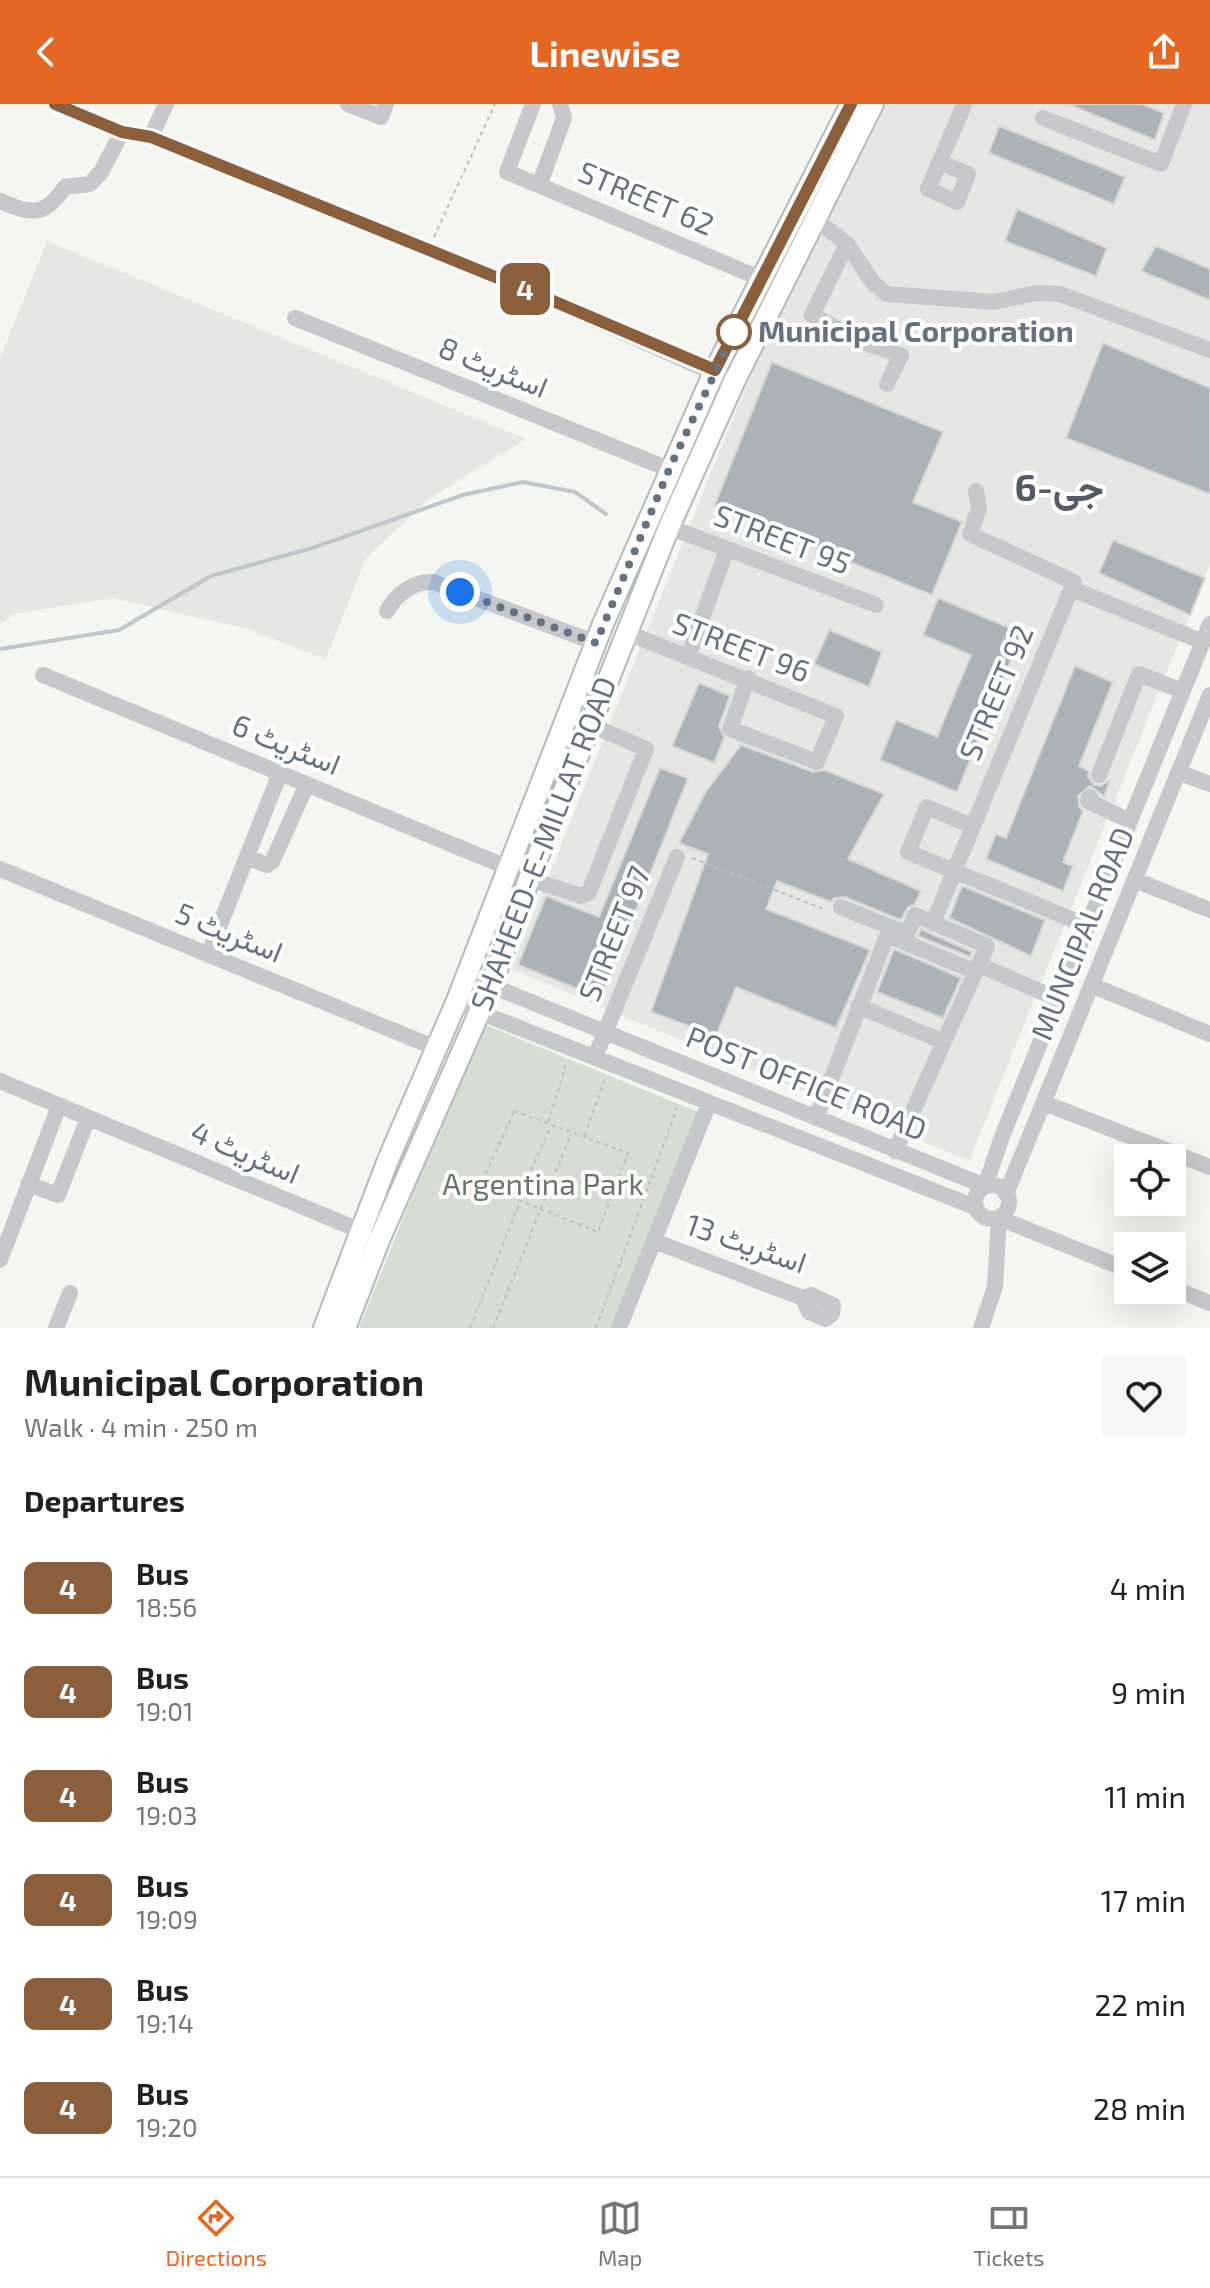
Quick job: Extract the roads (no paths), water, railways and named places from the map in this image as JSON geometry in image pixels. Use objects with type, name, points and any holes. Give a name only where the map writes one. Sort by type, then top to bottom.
[{"type":"main road","name":"SHAHEED-E-MILLAT ROAD","points":[[324,1328],[480,1012],[625,632],[734,382],[815,219],[857,107]]},
{"type":"main road","name":"SHAHEED-E-MILLAT ROAD","points":[[345,1328],[370,1235],[436,1048],[467,976],[599,633],[715,370],[857,107]]},
{"type":"main road","points":[[599,633],[625,632]]},
{"type":"street","points":[[56,104],[122,132],[151,137],[428,249],[715,370],[734,382]]},
{"type":"street","points":[[151,137],[166,104]]},
{"type":"street","points":[[353,105],[381,117],[386,104]]},
{"type":"street","name":"STREET 62","points":[[533,104],[507,172],[540,183],[762,279]]},
{"type":"street","points":[[540,183],[564,118],[560,104]]},
{"type":"street","points":[[939,162],[964,104]]},
{"type":"street","points":[[1043,118],[1161,164],[1184,104]]},
{"type":"street","points":[[0,201],[27,212],[36,212],[49,206],[65,187],[90,184],[101,172],[122,132]]},
{"type":"street","points":[[815,219],[847,244],[873,283],[887,294],[994,302],[1036,293],[1060,294],[1210,350]]},
{"type":"street","points":[[847,244],[812,315],[862,342],[901,355],[887,384]]},
{"type":"street","name":"اسٹریٹ 8","points":[[295,318],[671,470]]},
{"type":"street","points":[[976,491],[979,508],[970,534],[1073,585],[1203,642]]},
{"type":"street","name":"STREET 95","points":[[669,527],[876,605]]},
{"type":"street","points":[[688,657],[727,549]]},
{"type":"street","points":[[387,611],[398,596],[415,585],[433,582],[599,633]]},
{"type":"street","name":"STREET 92","points":[[933,923],[1073,585]]},
{"type":"street","points":[[1114,1264],[999,1218],[982,1217],[975,1207],[977,1193],[985,1186],[1210,624]]},
{"type":"street","name":"STREET 96","points":[[625,632],[748,678],[836,716],[817,762],[730,729],[748,678]]},
{"type":"street","points":[[1099,775],[1139,674],[1182,691]]},
{"type":"street","name":"اسٹریٹ 6","points":[[43,675],[509,868]]},
{"type":"street","name":"MUNCIPAL ROAD","points":[[1006,1194],[1210,695]]},
{"type":"street","points":[[529,879],[581,896],[589,892],[646,749],[591,725]]},
{"type":"street","points":[[1178,772],[1210,784]]},
{"type":"street","points":[[208,955],[280,773]]},
{"type":"street","points":[[247,857],[267,865],[272,862],[307,784]]},
{"type":"street","points":[[1090,797],[1088,801],[1130,821]]},
{"type":"street","points":[[972,826],[927,807],[908,852],[1088,926]]},
{"type":"street","name":"STREET 97","points":[[605,1032],[677,857]]},
{"type":"street","name":"اسٹریٹ 5","points":[[0,869],[436,1048]]},
{"type":"street","points":[[1135,880],[1210,910]]},
{"type":"street","points":[[895,1151],[978,968],[987,946],[915,915],[907,934],[837,909],[887,936],[978,968],[1058,999]]},
{"type":"street","points":[[816,1118],[887,936]]},
{"type":"street","name":"POST OFFICE ROAD","points":[[467,976],[985,1186]]},
{"type":"street","points":[[1091,985],[1210,1034]]},
{"type":"street","name":"POST OFFICE ROAD","points":[[456,1003],[975,1207]]},
{"type":"street","points":[[858,1006],[944,1042]]},
{"type":"street","points":[[603,1060],[605,1032]]},
{"type":"street","name":"اسٹریٹ 4","points":[[0,1081],[370,1235]]},
{"type":"street","points":[[619,1328],[709,1103]]},
{"type":"street","points":[[1044,1103],[1210,1167]]},
{"type":"street","points":[[0,1260],[59,1106]]},
{"type":"street","points":[[28,1184],[58,1195],[88,1118]]},
{"type":"street","points":[[959,1176],[983,1168],[996,1156]]},
{"type":"street","points":[[981,1328],[995,1287],[999,1218],[1007,1210],[1006,1194],[999,1187],[985,1186]]},
{"type":"street","name":"اسٹریٹ 13","points":[[654,1241],[803,1298],[811,1295],[820,1300]]},
{"type":"street","points":[[56,1328],[70,1293]]},
{"type":"street","points":[[1186,1294],[1210,1303]]},
{"type":"waterway","points":[[0,649],[119,630],[211,576],[312,548],[463,495],[523,482],[575,492],[606,514]]},
{"type":"place","name":"Municipal Corporation","points":[[734,332]]},
{"type":"district","name":"جی-6","points":[[1059,488]]},
{"type":"park label","name":"Argentina Park","points":[[543,1185]]}]
